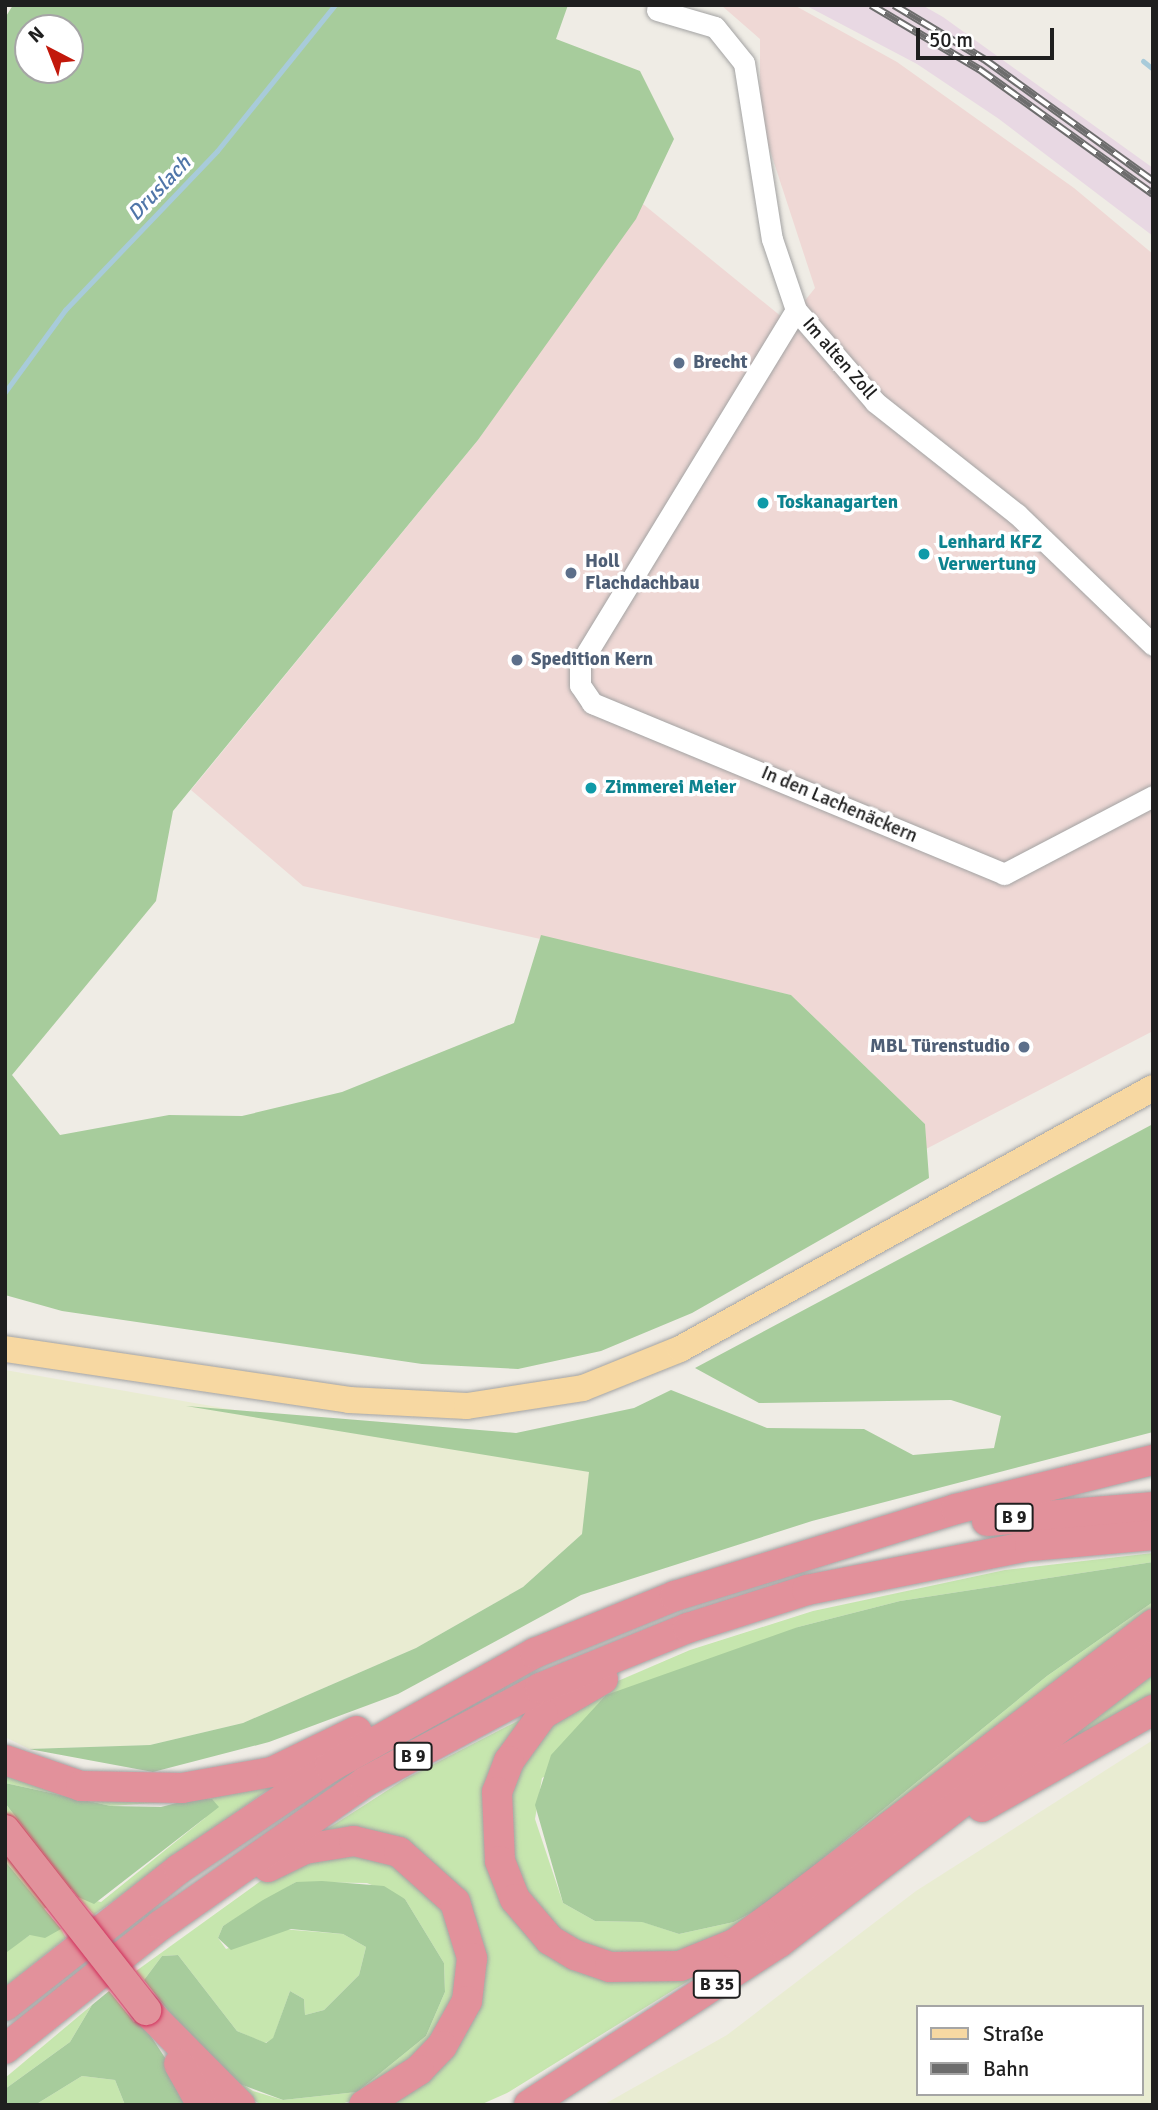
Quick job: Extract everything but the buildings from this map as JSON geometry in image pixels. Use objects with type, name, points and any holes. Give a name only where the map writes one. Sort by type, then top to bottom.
[{"type":"highway","points":[[876,1539],[956,1509],[1153,1460]]},
{"type":"highway","name":"B 9","points":[[5,2006],[179,1869],[424,1710],[605,1623],[876,1539],[1042,1512],[1153,1507]]},
{"type":"highway","name":"B 9","points":[[5,2049],[161,1925],[365,1782],[540,1688],[688,1628],[807,1590],[924,1564],[1030,1546],[1153,1535]]},
{"type":"highway","points":[[688,1628],[543,1714],[509,1761],[498,1792],[500,1861],[516,1899],[550,1940],[610,1967],[680,1966],[734,1944],[1153,1624]]},
{"type":"highway","name":"B 35","points":[[529,2105],[780,1942],[1153,1656]]},
{"type":"highway","points":[[5,1760],[81,1786],[182,1788],[272,1772],[368,1725],[424,1710]]},
{"type":"highway","points":[[894,1857],[1153,1710]]},
{"type":"highway","points":[[5,1830],[146,2010],[240,2105]]},
{"type":"highway","points":[[161,1925],[209,1908],[305,1849],[354,1841],[399,1852],[424,1868],[455,1902],[472,1958],[467,2001],[442,2046],[419,2070],[363,2105]]},
{"type":"highway","points":[[146,2010],[202,2105]]},
{"type":"main road","points":[[5,1349],[349,1400],[467,1406],[559,1394],[680,1349],[1153,1088]]},
{"type":"street","name":"Im alten Zoll","points":[[657,10],[715,27],[744,63],[769,226],[796,310],[875,402],[1017,514],[1153,646]]},
{"type":"street","name":"In den Lachenäckern","points":[[796,310],[580,664],[580,685],[592,703],[1004,874],[1153,796]]},
{"type":"shaded area","points":[[721,5],[794,5],[897,62],[1074,188],[1153,254],[1153,1031],[926,1149],[925,1124],[791,995],[303,886],[191,790],[478,440],[643,204],[788,322],[815,288],[760,120],[760,39]]},
{"type":"shaded area","points":[[805,5],[922,5],[943,17],[1153,168],[1153,236],[999,119],[917,64]]},
{"type":"green space","points":[[13,5],[568,5],[556,39],[640,71],[674,139],[636,219],[478,440],[173,811],[156,901],[12,1075],[60,1135],[169,1115],[242,1116],[342,1092],[514,1023],[541,935],[791,995],[925,1124],[929,1178],[692,1313],[601,1351],[518,1369],[422,1364],[62,1311],[5,1295],[5,18]]},
{"type":"green space","points":[[1153,1124],[1153,1432],[812,1521],[581,1595],[398,1694],[269,1742],[153,1772],[29,1749],[150,1745],[243,1723],[416,1648],[523,1587],[582,1534],[589,1472],[186,1406],[516,1433],[634,1408],[671,1390],[767,1428],[864,1429],[913,1455],[994,1448],[1001,1416],[951,1400],[759,1403],[695,1368]]},
{"type":"green space","points":[[5,1370],[590,1472],[582,1534],[523,1587],[416,1648],[243,1723],[150,1745],[29,1749],[5,1737]]},
{"type":"green space","points":[[1153,1553],[1153,1562],[900,1601],[798,1627],[542,1778],[535,1819],[563,1903],[595,1921],[643,1922],[679,1934],[734,1922],[766,1905],[1047,1676],[1153,1602],[1153,1613],[717,1942],[645,1962],[570,1942],[516,1881],[505,1809],[532,1738],[590,1693],[690,1650],[813,1611],[1005,1570]]},
{"type":"green space","points":[[1153,1562],[1153,1602],[1047,1676],[766,1905],[734,1922],[679,1934],[642,1922],[595,1921],[563,1903],[535,1805],[551,1755],[606,1695],[798,1627],[900,1601]]},
{"type":"green space","points":[[1153,1669],[1153,1700],[1061,1745]]},
{"type":"green space","points":[[533,1713],[485,1835],[580,1967],[748,1944],[507,2093],[480,2105],[384,2105],[459,2038],[459,1893],[321,1833],[405,1779]]},
{"type":"green space","points":[[1153,1740],[1153,2105],[603,2105],[727,2035],[916,1891]]},
{"type":"green space","points":[[5,1775],[280,1781],[94,1915],[78,1897],[101,1902],[205,1818],[212,1799],[111,1806],[5,1783]]},
{"type":"green space","points":[[5,1783],[111,1806],[161,1807],[192,1799],[212,1799],[219,1807],[94,1904],[78,1897],[5,1803]]},
{"type":"green space","points":[[5,1803],[72,1888],[68,1893],[5,1812]]},
{"type":"green space","points":[[5,1848],[49,1905],[44,1909],[5,1861]]},
{"type":"green space","points":[[338,1849],[400,1861],[437,1892],[463,1947],[458,2005],[426,2053],[375,2092],[339,2105],[261,2105],[205,2067],[156,2004],[160,2001],[207,2060],[253,2091],[283,2100],[357,2092],[426,2036],[445,1992],[444,1963],[405,1899],[367,1883],[296,1882],[223,1926],[218,1938],[226,1949],[281,1929],[343,1934],[366,1947],[359,1975],[324,2010],[305,2015],[304,1999],[290,1991],[273,2039],[265,2043],[237,2031],[178,1955],[162,1956],[144,1980],[136,1971],[276,1870]]},
{"type":"green space","points":[[5,1861],[61,1929],[45,1938],[30,1935],[7,1952]]},
{"type":"green space","points":[[322,1881],[384,1886],[405,1899],[444,1963],[445,1992],[426,2036],[357,2092],[283,2100],[240,2084],[207,2060],[144,1980],[162,1956],[178,1955],[237,2031],[266,2043],[273,2038],[290,1991],[304,1999],[305,2015],[324,2010],[359,1975],[366,1947],[343,1934],[291,1929],[231,1950],[218,1938],[223,1926],[263,1900],[296,1882]]},
{"type":"green space","points":[[61,1929],[66,1938],[5,1987],[5,1952],[30,1935]]},
{"type":"green space","points":[[109,1991],[134,2022],[139,2018],[196,2105],[125,2105],[115,2080],[82,2076],[35,2105],[5,2105],[5,2089],[70,2042],[92,2005]]},
{"type":"green space","points":[[92,2005],[70,2042],[5,2089],[5,2078]]},
{"type":"green space","points":[[82,2076],[115,2080],[125,2105],[35,2105]]},
{"type":"waterway","name":"Druslach","points":[[5,392],[65,310],[217,151],[335,5]]},
{"type":"waterway","points":[[1143,61],[1153,69]]},
{"type":"railway","points":[[871,5],[979,69],[1153,194]]},
{"type":"railway","points":[[894,5],[984,59],[1153,181]]},
{"type":"place","name":"Brecht","points":[[679,363]]},
{"type":"place","name":"Toskanagarten","points":[[763,503]]},
{"type":"place","name":"Lenhard KFZ Verwertung","points":[[924,554]]},
{"type":"place","name":"Holl Flachdachbau","points":[[571,573]]},
{"type":"place","name":"Spedition Kern","points":[[517,660]]},
{"type":"place","name":"Zimmerei Meier","points":[[591,788]]},
{"type":"place","name":"MBL Türenstudio","points":[[1024,1047]]}]
